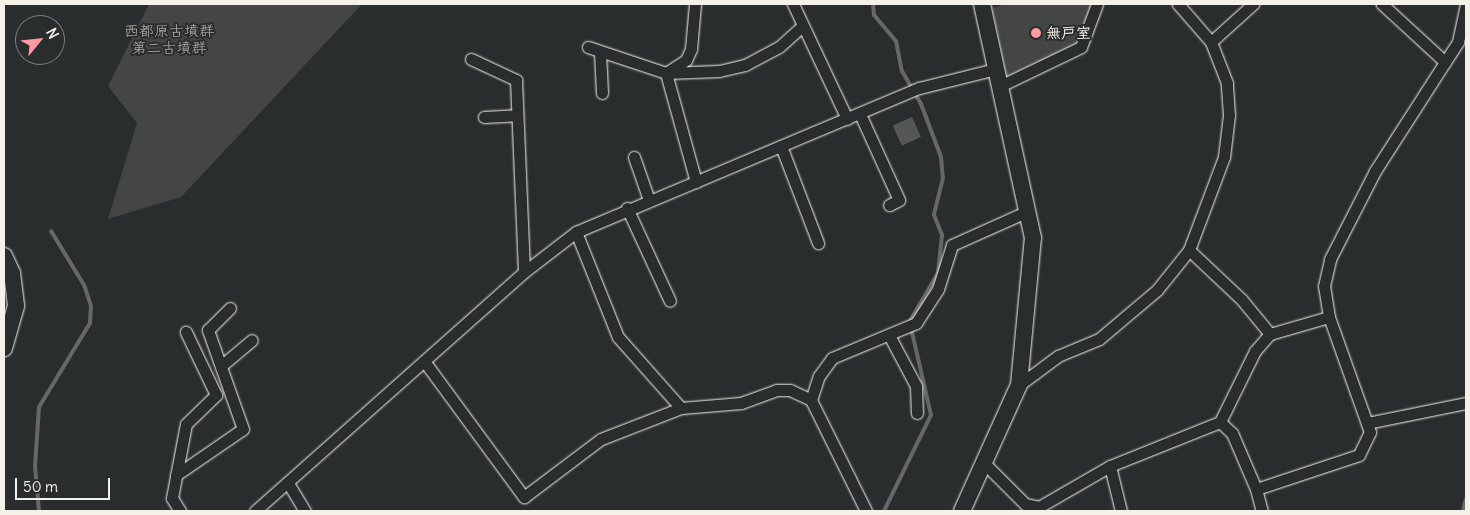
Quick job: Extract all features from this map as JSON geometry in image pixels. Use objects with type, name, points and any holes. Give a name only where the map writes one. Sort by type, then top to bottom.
[{"type":"street","points":[[666,73],[686,60],[691,49],[696,4]]},
{"type":"street","points":[[793,4],[847,119]]},
{"type":"street","points":[[962,511],[1019,385],[1032,238],[1028,211],[982,4]]},
{"type":"street","points":[[1000,86],[1081,46],[1097,4]]},
{"type":"street","points":[[1019,385],[1058,356],[1099,340],[1158,290],[1189,250],[1224,157],[1229,115],[1227,83],[1212,42],[1178,4]]},
{"type":"street","points":[[1212,42],[1252,4]]},
{"type":"street","points":[[1382,4],[1445,62]]},
{"type":"street","points":[[1256,489],[1359,455],[1370,432],[1329,317],[1324,286],[1330,259],[1375,171],[1445,62],[1462,42],[1466,4]]},
{"type":"street","points":[[588,47],[666,73],[745,65],[779,47],[802,26]]},
{"type":"street","points":[[600,52],[602,93]]},
{"type":"street","points":[[471,59],[516,80],[524,272]]},
{"type":"street","points":[[256,511],[524,272],[576,232],[628,208],[696,182],[908,92],[995,69]]},
{"type":"street","points":[[666,73],[696,182]]},
{"type":"street","points":[[860,114],[899,200],[889,205]]},
{"type":"street","points":[[484,117],[517,115]]},
{"type":"street","points":[[781,146],[818,243]]},
{"type":"street","points":[[634,157],[649,200]]},
{"type":"street","points":[[628,208],[670,300]]},
{"type":"street","points":[[811,400],[819,376],[832,358],[862,343],[890,337],[902,332],[916,323],[938,289],[952,245],[1028,211]]},
{"type":"street","points":[[576,232],[618,337],[681,408]]},
{"type":"street","points":[[1189,250],[1242,300],[1270,334]]},
{"type":"street","points":[[4,256],[12,273],[16,306],[4,348]]},
{"type":"street","points":[[176,475],[243,429],[208,330],[230,308]]},
{"type":"street","points":[[984,463],[1025,504],[1039,507],[1110,466],[1220,422],[1256,351],[1270,334],[1329,317]]},
{"type":"street","points":[[180,511],[172,498],[186,424],[216,394],[186,332]]},
{"type":"street","points":[[890,337],[916,386],[917,413]]},
{"type":"street","points":[[221,366],[252,340]]},
{"type":"street","points":[[424,361],[524,497],[601,439],[681,408],[741,403],[776,390],[790,390],[811,400],[866,511]]},
{"type":"street","points":[[1367,423],[1466,403]]},
{"type":"street","points":[[1220,422],[1232,433],[1256,489],[1262,511]]},
{"type":"street","points":[[1110,466],[1120,511]]},
{"type":"street","points":[[288,483],[305,511]]},
{"type":"green space","name":"西都原古墳群 第二古墳群","points":[[149,4],[362,4],[181,197],[108,219],[137,123],[108,86]]},
{"type":"green space","points":[[1006,4],[1092,4],[1079,43],[1007,79],[992,8]]},
{"type":"building","points":[[912,117],[921,137],[902,146],[893,126]]},
{"type":"waterway","points":[[873,4],[874,15],[896,41],[902,71],[921,104],[941,157],[943,178],[934,215],[942,235],[938,273],[910,321]]},
{"type":"waterway","points":[[39,511],[35,466],[39,407],[90,323],[91,306],[84,285],[51,231]]},
{"type":"waterway","points":[[884,511],[931,415],[911,328]]},
{"type":"waterway","points":[[1463,511],[1466,499]]},
{"type":"place","name":"無戸室","points":[[1036,33]]}]
